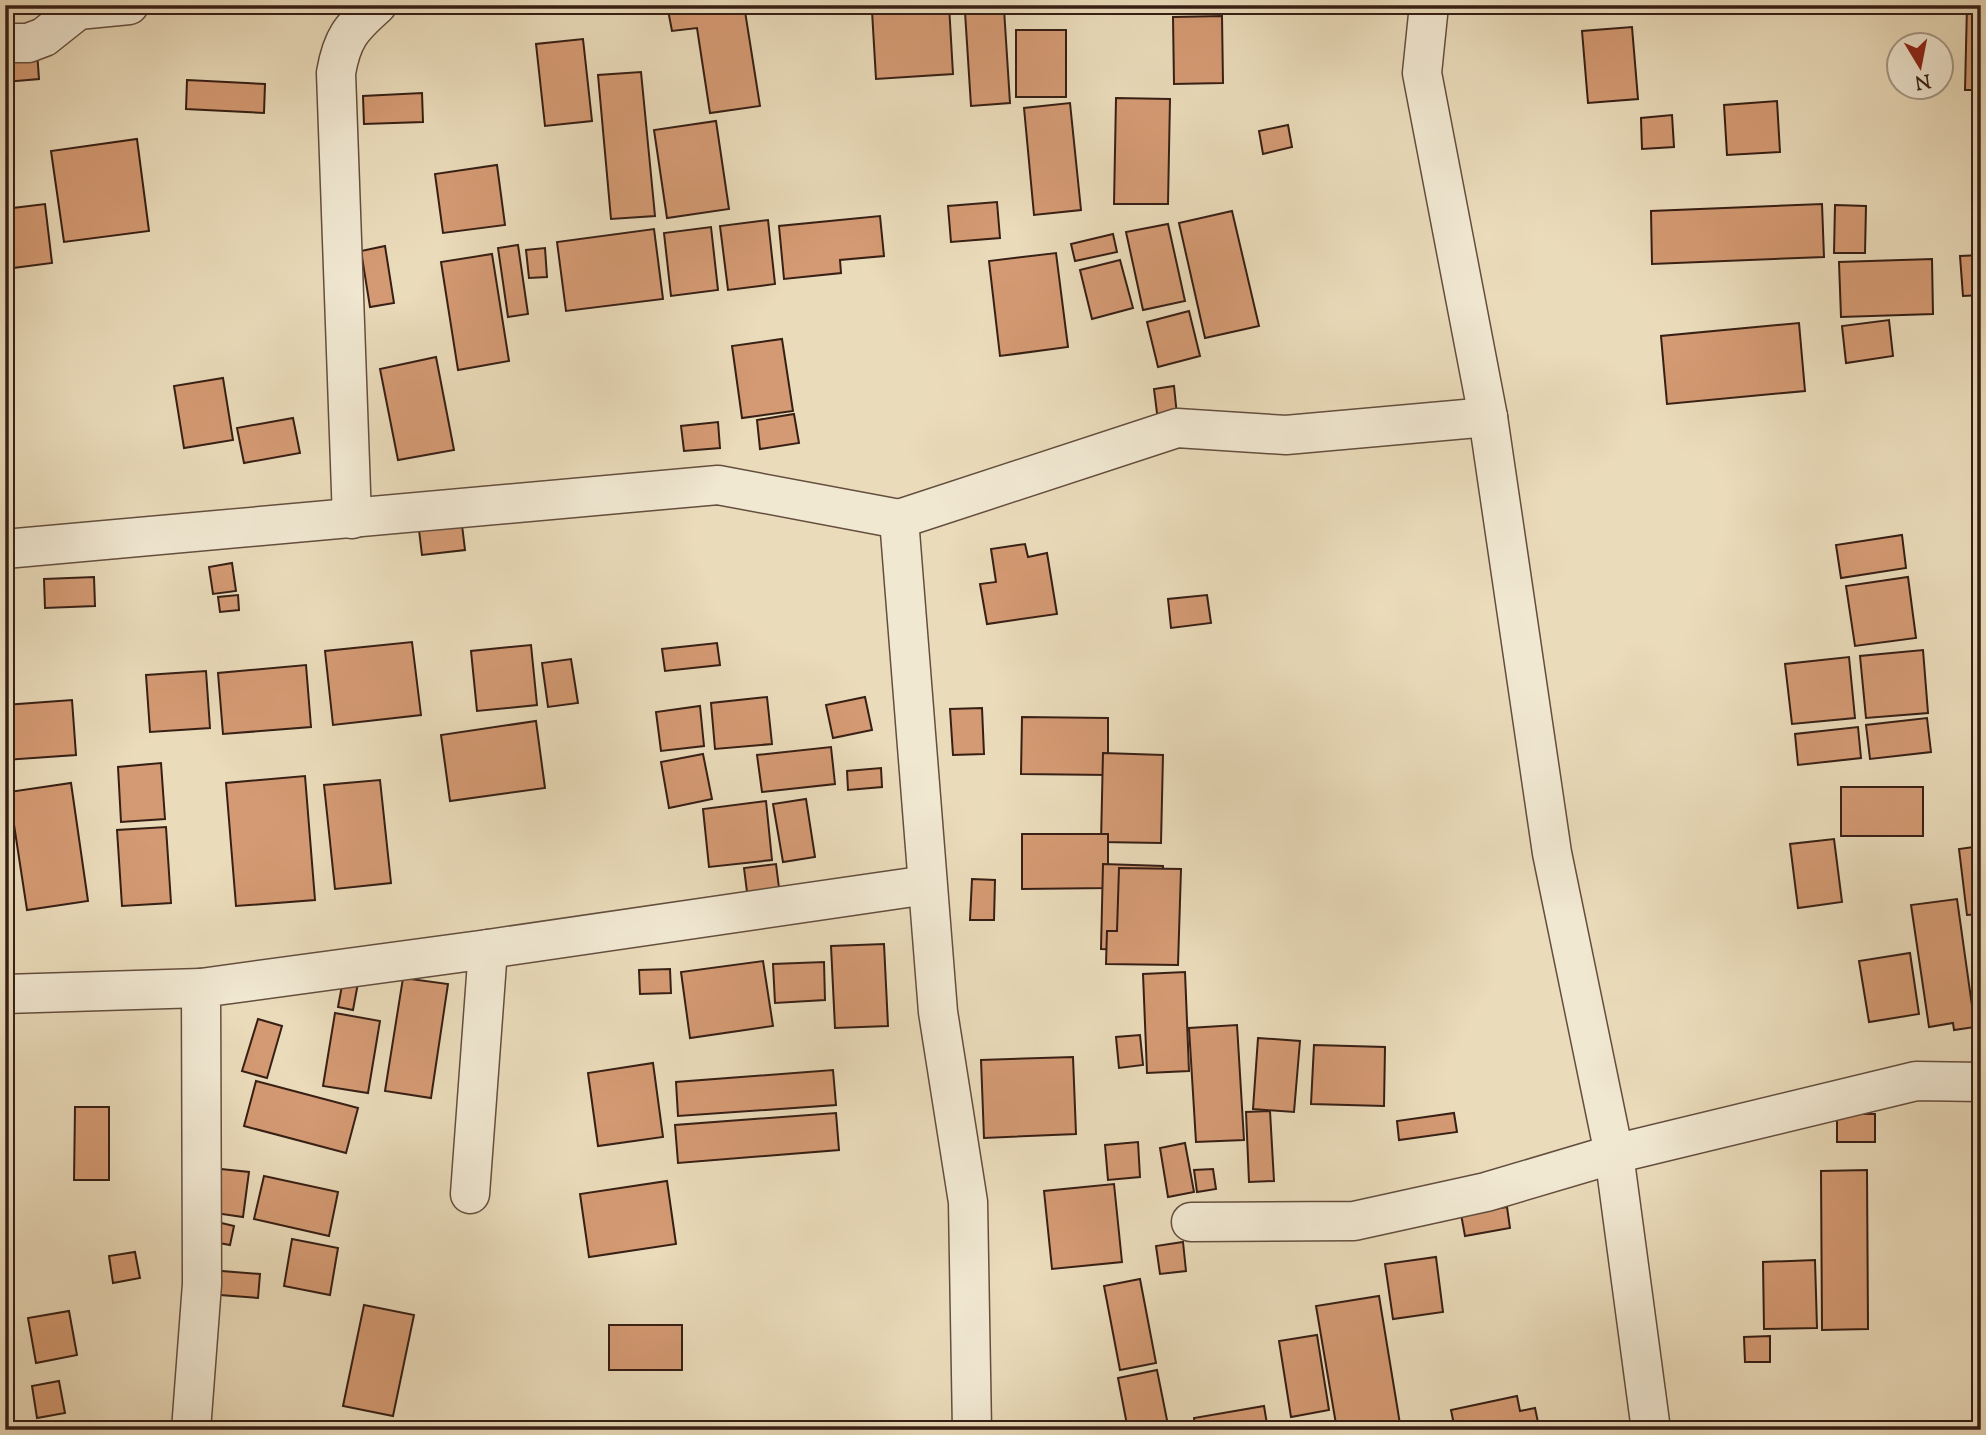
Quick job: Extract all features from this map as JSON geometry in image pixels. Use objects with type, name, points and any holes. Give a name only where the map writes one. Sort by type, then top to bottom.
[{"type":"street","points":[[5,43],[28,43],[44,37],[78,10],[128,5]]},
{"type":"street","points":[[352,519],[336,73],[341,47],[353,29],[377,5]]},
{"type":"street","points":[[1429,5],[1422,73],[1488,417],[1552,853],[1614,1154],[1651,1430]]},
{"type":"street","points":[[5,549],[718,485],[899,519],[1177,428],[1286,435],[1488,417]]},
{"type":"street","points":[[899,519],[938,1012],[968,1202],[972,1430]]},
{"type":"street","points":[[5,994],[201,988],[926,885]]},
{"type":"street","points":[[470,1194],[488,949]]},
{"type":"street","points":[[191,1430],[202,1284],[201,988]]},
{"type":"street","points":[[1191,1222],[1354,1222],[1486,1192],[1614,1154],[1916,1081],[1981,1082]]},
{"type":"building","points":[[667,5],[744,5],[760,106],[710,113],[697,28],[672,31]]},
{"type":"building","points":[[949,5],[953,74],[876,79],[872,11]]},
{"type":"building","points":[[1967,5],[1981,5],[1981,90],[1965,90]]},
{"type":"building","points":[[1004,9],[1010,103],[971,106],[965,12]]},
{"type":"building","points":[[1222,16],[1223,83],[1174,84],[1173,17]]},
{"type":"building","points":[[1632,27],[1638,99],[1588,103],[1582,31]]},
{"type":"building","points":[[1016,30],[1066,30],[1066,97],[1016,97]]},
{"type":"building","points":[[583,39],[592,121],[545,126],[536,44]]},
{"type":"building","points":[[37,51],[39,79],[5,82],[5,53]]},
{"type":"building","points":[[641,72],[655,216],[611,219],[598,75]]},
{"type":"building","points":[[187,80],[265,84],[264,113],[186,109]]},
{"type":"building","points":[[422,93],[423,122],[364,124],[363,96]]},
{"type":"building","points":[[1116,98],[1170,99],[1168,204],[1114,204]]},
{"type":"building","points":[[1777,101],[1780,152],[1727,155],[1724,105]]},
{"type":"building","points":[[1070,103],[1081,210],[1034,215],[1024,108]]},
{"type":"building","points":[[1672,115],[1674,147],[1642,149],[1641,118]]},
{"type":"building","points":[[716,121],[729,209],[667,218],[654,130]]},
{"type":"building","points":[[1288,125],[1292,147],[1263,154],[1259,131]]},
{"type":"building","points":[[137,139],[149,231],[64,242],[51,151]]},
{"type":"building","points":[[497,165],[505,225],[443,233],[435,174]]},
{"type":"building","points":[[997,202],[1000,238],[951,242],[948,206]]},
{"type":"building","points":[[45,204],[52,263],[5,269],[5,209]]},
{"type":"building","points":[[1822,204],[1824,257],[1652,264],[1651,211]]},
{"type":"building","points":[[1835,205],[1866,206],[1865,253],[1834,253]]},
{"type":"building","points":[[1232,211],[1259,326],[1205,338],[1179,223]]},
{"type":"building","points":[[880,216],[884,256],[840,260],[841,273],[784,279],[779,226]]},
{"type":"building","points":[[768,220],[775,284],[728,290],[720,226]]},
{"type":"building","points":[[1168,224],[1185,301],[1143,310],[1126,232]]},
{"type":"building","points":[[711,227],[718,290],[671,296],[664,233]]},
{"type":"building","points":[[654,229],[663,299],[566,311],[557,242]]},
{"type":"building","points":[[1113,234],[1117,252],[1075,261],[1071,244]]},
{"type":"building","points":[[518,245],[528,314],[508,317],[498,248]]},
{"type":"building","points":[[385,246],[394,303],[370,307],[361,251]]},
{"type":"building","points":[[545,248],[547,277],[529,278],[526,250]]},
{"type":"building","points":[[1056,253],[1068,347],[1000,356],[989,261]]},
{"type":"building","points":[[492,254],[509,361],[458,370],[441,262]]},
{"type":"building","points":[[1981,255],[1981,295],[1963,296],[1960,256]]},
{"type":"building","points":[[1932,259],[1933,314],[1841,317],[1839,262]]},
{"type":"building","points":[[1120,260],[1133,308],[1092,319],[1080,270]]},
{"type":"building","points":[[1189,311],[1200,356],[1158,367],[1147,322]]},
{"type":"building","points":[[1889,320],[1893,356],[1846,363],[1842,326]]},
{"type":"building","points":[[1799,323],[1805,391],[1667,404],[1661,336]]},
{"type":"building","points":[[782,339],[793,411],[742,418],[732,346]]},
{"type":"building","points":[[436,357],[454,450],[398,460],[380,369]]},
{"type":"building","points":[[223,378],[233,440],[184,448],[174,386]]},
{"type":"building","points":[[1174,386],[1179,435],[1160,437],[1154,389]]},
{"type":"building","points":[[794,414],[799,443],[760,449],[757,420]]},
{"type":"building","points":[[293,418],[300,453],[244,463],[237,428]]},
{"type":"building","points":[[718,422],[720,448],[684,451],[681,426]]},
{"type":"building","points":[[462,525],[465,550],[422,555],[419,530]]},
{"type":"building","points":[[1902,535],[1906,568],[1841,578],[1836,545]]},
{"type":"building","points":[[1025,544],[1028,557],[1047,553],[1057,614],[987,624],[980,584],[996,582],[991,549]]},
{"type":"building","points":[[232,563],[236,591],[213,594],[209,567]]},
{"type":"building","points":[[94,577],[95,606],[45,608],[44,579]]},
{"type":"building","points":[[1908,577],[1916,638],[1855,646],[1846,586]]},
{"type":"building","points":[[238,595],[239,610],[220,612],[218,597]]},
{"type":"building","points":[[1207,595],[1211,623],[1171,628],[1168,599]]},
{"type":"building","points":[[412,642],[421,715],[333,725],[325,651]]},
{"type":"building","points":[[717,643],[720,665],[665,671],[662,649]]},
{"type":"building","points":[[531,645],[537,705],[477,711],[471,651]]},
{"type":"building","points":[[1923,650],[1928,713],[1866,718],[1860,656]]},
{"type":"building","points":[[1849,657],[1855,718],[1792,724],[1785,664]]},
{"type":"building","points":[[571,659],[578,703],[548,707],[542,663]]},
{"type":"building","points":[[306,665],[311,727],[223,734],[218,673]]},
{"type":"building","points":[[206,671],[210,728],[150,732],[146,675]]},
{"type":"building","points":[[767,697],[772,744],[715,749],[711,703]]},
{"type":"building","points":[[865,697],[872,730],[833,738],[826,705]]},
{"type":"building","points":[[72,700],[76,755],[5,760],[5,705]]},
{"type":"building","points":[[700,706],[704,746],[661,751],[656,712]]},
{"type":"building","points":[[982,708],[984,754],[953,755],[950,709]]},
{"type":"building","points":[[1022,717],[1108,718],[1108,775],[1021,774]]},
{"type":"building","points":[[1927,718],[1931,752],[1870,759],[1866,725]]},
{"type":"building","points":[[536,721],[545,788],[450,801],[441,735]]},
{"type":"building","points":[[1858,727],[1861,758],[1798,765],[1795,734]]},
{"type":"building","points":[[831,747],[835,784],[762,792],[757,755]]},
{"type":"building","points":[[1103,753],[1163,755],[1161,843],[1101,842]]},
{"type":"building","points":[[703,754],[712,799],[669,808],[661,762]]},
{"type":"building","points":[[161,763],[165,819],[121,822],[118,767]]},
{"type":"building","points":[[881,768],[882,787],[848,790],[847,771]]},
{"type":"building","points":[[305,776],[315,900],[236,906],[226,783]]},
{"type":"building","points":[[380,780],[391,883],[335,889],[324,785]]},
{"type":"building","points":[[71,783],[88,901],[27,910],[9,792]]},
{"type":"building","points":[[1841,787],[1923,787],[1923,836],[1841,836]]},
{"type":"building","points":[[806,799],[815,857],[783,862],[773,804]]},
{"type":"building","points":[[766,801],[772,860],[709,867],[703,809]]},
{"type":"building","points":[[166,827],[171,903],[122,906],[117,830]]},
{"type":"building","points":[[1022,834],[1108,834],[1108,888],[1022,889]]},
{"type":"building","points":[[1834,839],[1842,902],[1798,908],[1790,844]]},
{"type":"building","points":[[1981,846],[1981,914],[1967,915],[1959,849]]},
{"type":"building","points":[[776,864],[779,888],[747,892],[744,868]]},
{"type":"building","points":[[1103,864],[1163,866],[1160,951],[1101,949]]},
{"type":"building","points":[[1119,868],[1181,869],[1178,965],[1106,964],[1107,931],[1117,931]]},
{"type":"building","points":[[972,879],[995,880],[994,920],[970,920]]},
{"type":"building","points":[[1957,899],[1975,1027],[1954,1030],[1953,1023],[1929,1027],[1911,905]]},
{"type":"building","points":[[884,944],[888,1026],[835,1028],[831,946]]},
{"type":"building","points":[[1910,953],[1919,1014],[1869,1022],[1859,961]]},
{"type":"building","points":[[763,961],[773,1026],[690,1038],[681,972]]},
{"type":"building","points":[[824,962],[825,1000],[775,1003],[773,964]]},
{"type":"building","points":[[670,969],[671,993],[640,994],[639,970]]},
{"type":"building","points":[[1185,972],[1189,1071],[1147,1073],[1143,974]]},
{"type":"building","points":[[403,978],[448,984],[431,1098],[385,1091]]},
{"type":"building","points":[[343,980],[358,983],[353,1010],[338,1007]]},
{"type":"building","points":[[335,1013],[380,1021],[368,1093],[323,1086]]},
{"type":"building","points":[[258,1019],[282,1026],[267,1078],[242,1071]]},
{"type":"building","points":[[1237,1025],[1244,1140],[1196,1142],[1189,1028]]},
{"type":"building","points":[[1140,1035],[1143,1065],[1119,1068],[1116,1037]]},
{"type":"building","points":[[1258,1038],[1300,1041],[1294,1112],[1253,1109]]},
{"type":"building","points":[[1314,1045],[1385,1047],[1384,1106],[1311,1104]]},
{"type":"building","points":[[1073,1057],[1076,1134],[984,1138],[981,1060]]},
{"type":"building","points":[[653,1063],[663,1137],[598,1146],[588,1073]]},
{"type":"building","points":[[833,1070],[836,1105],[678,1116],[676,1082]]},
{"type":"building","points":[[256,1081],[358,1108],[346,1153],[244,1126]]},
{"type":"building","points":[[75,1107],[109,1107],[109,1180],[74,1180]]},
{"type":"building","points":[[1270,1111],[1274,1181],[1249,1182],[1246,1112]]},
{"type":"building","points":[[836,1113],[839,1150],[678,1163],[675,1125]]},
{"type":"building","points":[[1454,1113],[1457,1132],[1399,1140],[1397,1121]]},
{"type":"building","points":[[1837,1114],[1875,1114],[1875,1142],[1837,1142]]},
{"type":"building","points":[[1138,1142],[1140,1177],[1108,1180],[1105,1145]]},
{"type":"building","points":[[1185,1143],[1194,1192],[1168,1197],[1160,1148]]},
{"type":"building","points":[[221,1169],[249,1172],[243,1217],[215,1213]]},
{"type":"building","points":[[1213,1169],[1216,1189],[1197,1192],[1194,1170]]},
{"type":"building","points":[[1867,1170],[1868,1329],[1822,1330],[1821,1171]]},
{"type":"building","points":[[264,1176],[338,1192],[329,1236],[254,1219]]},
{"type":"building","points":[[667,1181],[676,1244],[589,1257],[580,1194]]},
{"type":"building","points":[[1114,1184],[1122,1262],[1052,1269],[1044,1191]]},
{"type":"building","points":[[1507,1207],[1510,1228],[1465,1236],[1461,1214]]},
{"type":"building","points":[[213,1221],[234,1226],[230,1245],[208,1241]]},
{"type":"building","points":[[292,1239],[338,1248],[330,1295],[284,1286]]},
{"type":"building","points":[[1183,1242],[1186,1271],[1160,1274],[1156,1246]]},
{"type":"building","points":[[135,1252],[140,1278],[113,1283],[109,1256]]},
{"type":"building","points":[[1436,1257],[1443,1312],[1393,1319],[1385,1264]]},
{"type":"building","points":[[1815,1260],[1817,1328],[1764,1329],[1763,1262]]},
{"type":"building","points":[[196,1269],[260,1274],[258,1298],[194,1293]]},
{"type":"building","points":[[1140,1279],[1156,1363],[1120,1370],[1104,1286]]},
{"type":"building","points":[[1379,1296],[1400,1424],[1362,1430],[1337,1430],[1316,1306]]},
{"type":"building","points":[[364,1305],[414,1315],[393,1416],[343,1406]]},
{"type":"building","points":[[69,1311],[77,1355],[36,1363],[28,1318]]},
{"type":"building","points":[[609,1325],[682,1325],[682,1370],[609,1370]]},
{"type":"building","points":[[1317,1335],[1329,1410],[1291,1417],[1279,1341]]},
{"type":"building","points":[[1770,1336],[1770,1362],[1745,1362],[1744,1337]]},
{"type":"building","points":[[1157,1370],[1169,1430],[1128,1430],[1118,1378]]},
{"type":"building","points":[[59,1381],[65,1413],[37,1418],[32,1386]]},
{"type":"building","points":[[1517,1396],[1520,1411],[1535,1408],[1539,1427],[1523,1430],[1455,1430],[1451,1410]]},
{"type":"building","points":[[1264,1406],[1268,1430],[1195,1430],[1194,1418]]}]
